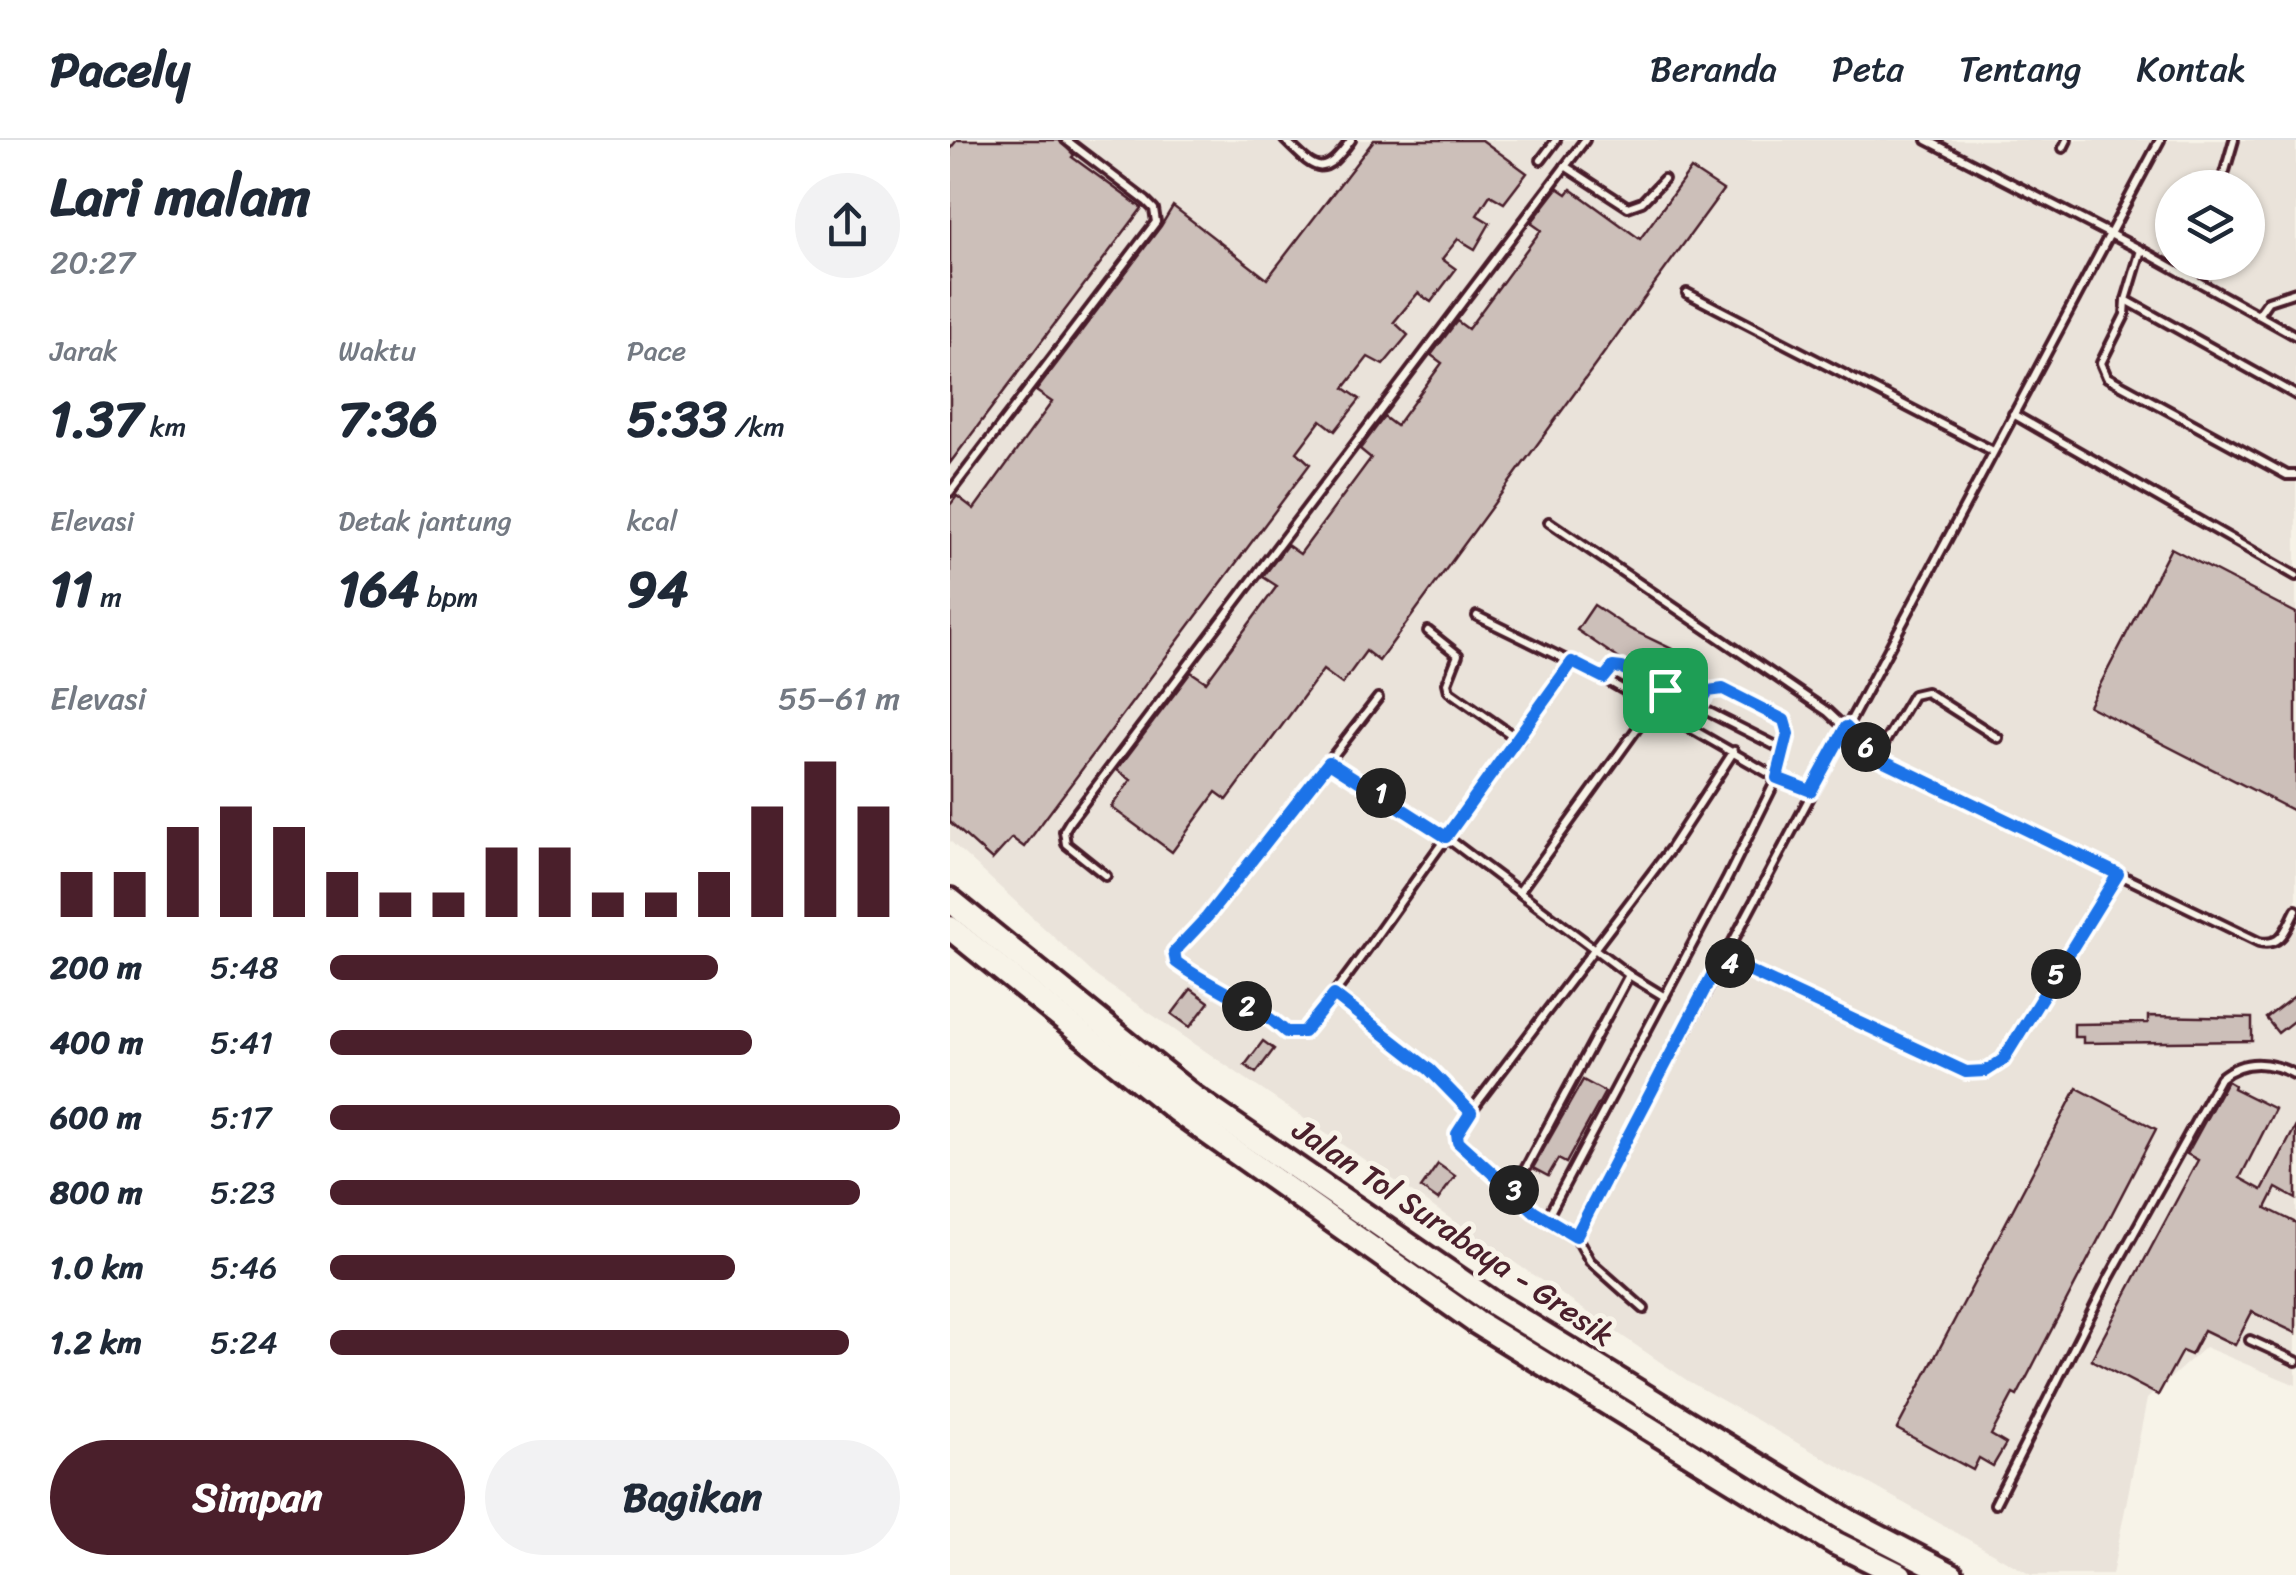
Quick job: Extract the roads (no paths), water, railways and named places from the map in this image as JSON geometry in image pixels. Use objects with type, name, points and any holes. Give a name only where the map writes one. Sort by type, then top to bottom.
[{"type":"highway","name":"Jalan Tol Surabaya - Gresik","points":[[950,900],[1192,1096],[1493,1303],[1850,1522],[1952,1575]]},
{"type":"highway","name":"Jalan Tol Surabaya - Gresik","points":[[950,928],[1176,1110],[1476,1322],[1835,1542],[1900,1575]]},
{"type":"lane","points":[[950,492],[1156,222],[1154,209],[1146,201],[1066,140]]},
{"type":"lane","points":[[1285,140],[1313,166],[1321,168],[1334,163],[1351,140]]},
{"type":"lane","points":[[1541,160],[1556,140]]},
{"type":"lane","points":[[1106,876],[1066,844],[1064,831],[1070,820],[1585,140]]},
{"type":"lane","points":[[1927,140],[2155,258]]},
{"type":"lane","points":[[1576,1236],[2160,140]]},
{"type":"lane","points":[[2225,170],[2234,140]]},
{"type":"lane","points":[[1565,166],[1624,206],[1642,202],[1664,179]]},
{"type":"lane","points":[[2141,250],[2125,315],[2101,363],[2106,377],[2286,475],[2296,475]]},
{"type":"lane","points":[[2196,280],[2296,336]]},
{"type":"lane","points":[[2258,314],[2268,301],[2296,292]]},
{"type":"lane","points":[[1687,293],[1993,451]]},
{"type":"lane","points":[[2126,300],[2296,395]]},
{"type":"lane","points":[[2012,414],[2296,576]]},
{"type":"lane","points":[[1549,522],[1846,727],[1876,757],[2271,945],[2280,941],[2296,910]]},
{"type":"lane","points":[[1477,616],[1654,705],[1777,778],[1811,791]]},
{"type":"lane","points":[[1428,631],[1458,655],[1446,683],[1449,691],[1518,740]]},
{"type":"lane","points":[[1378,698],[1173,957],[1286,1032],[1304,1032],[1334,995],[1572,662]]},
{"type":"lane","points":[[1604,678],[1613,667],[1622,668],[1782,749]]},
{"type":"lane","points":[[1547,1218],[1777,778],[1788,734],[1784,720],[1723,689],[1708,691],[1699,706]]},
{"type":"lane","points":[[1876,757],[1913,695],[1926,692],[1998,738]]},
{"type":"lane","points":[[1519,892],[1654,705]]},
{"type":"lane","points":[[1644,1309],[1590,1261],[1576,1236],[1534,1211],[1458,1142],[1457,1134],[1671,848],[1734,751]]},
{"type":"lane","points":[[1329,762],[1446,837],[1628,975],[1665,996]]},
{"type":"lane","points":[[1721,958],[1966,1072],[1986,1071],[2003,1060],[2118,874]]},
{"type":"lane","points":[[1514,1190],[1628,975]]},
{"type":"lane","points":[[1334,995],[1430,1070],[1471,1112]]},
{"type":"lane","points":[[1995,1504],[2109,1278],[2220,1078],[2232,1068],[2248,1063],[2277,1064],[2296,1075]]},
{"type":"lane","points":[[2250,1340],[2296,1361]]}]
